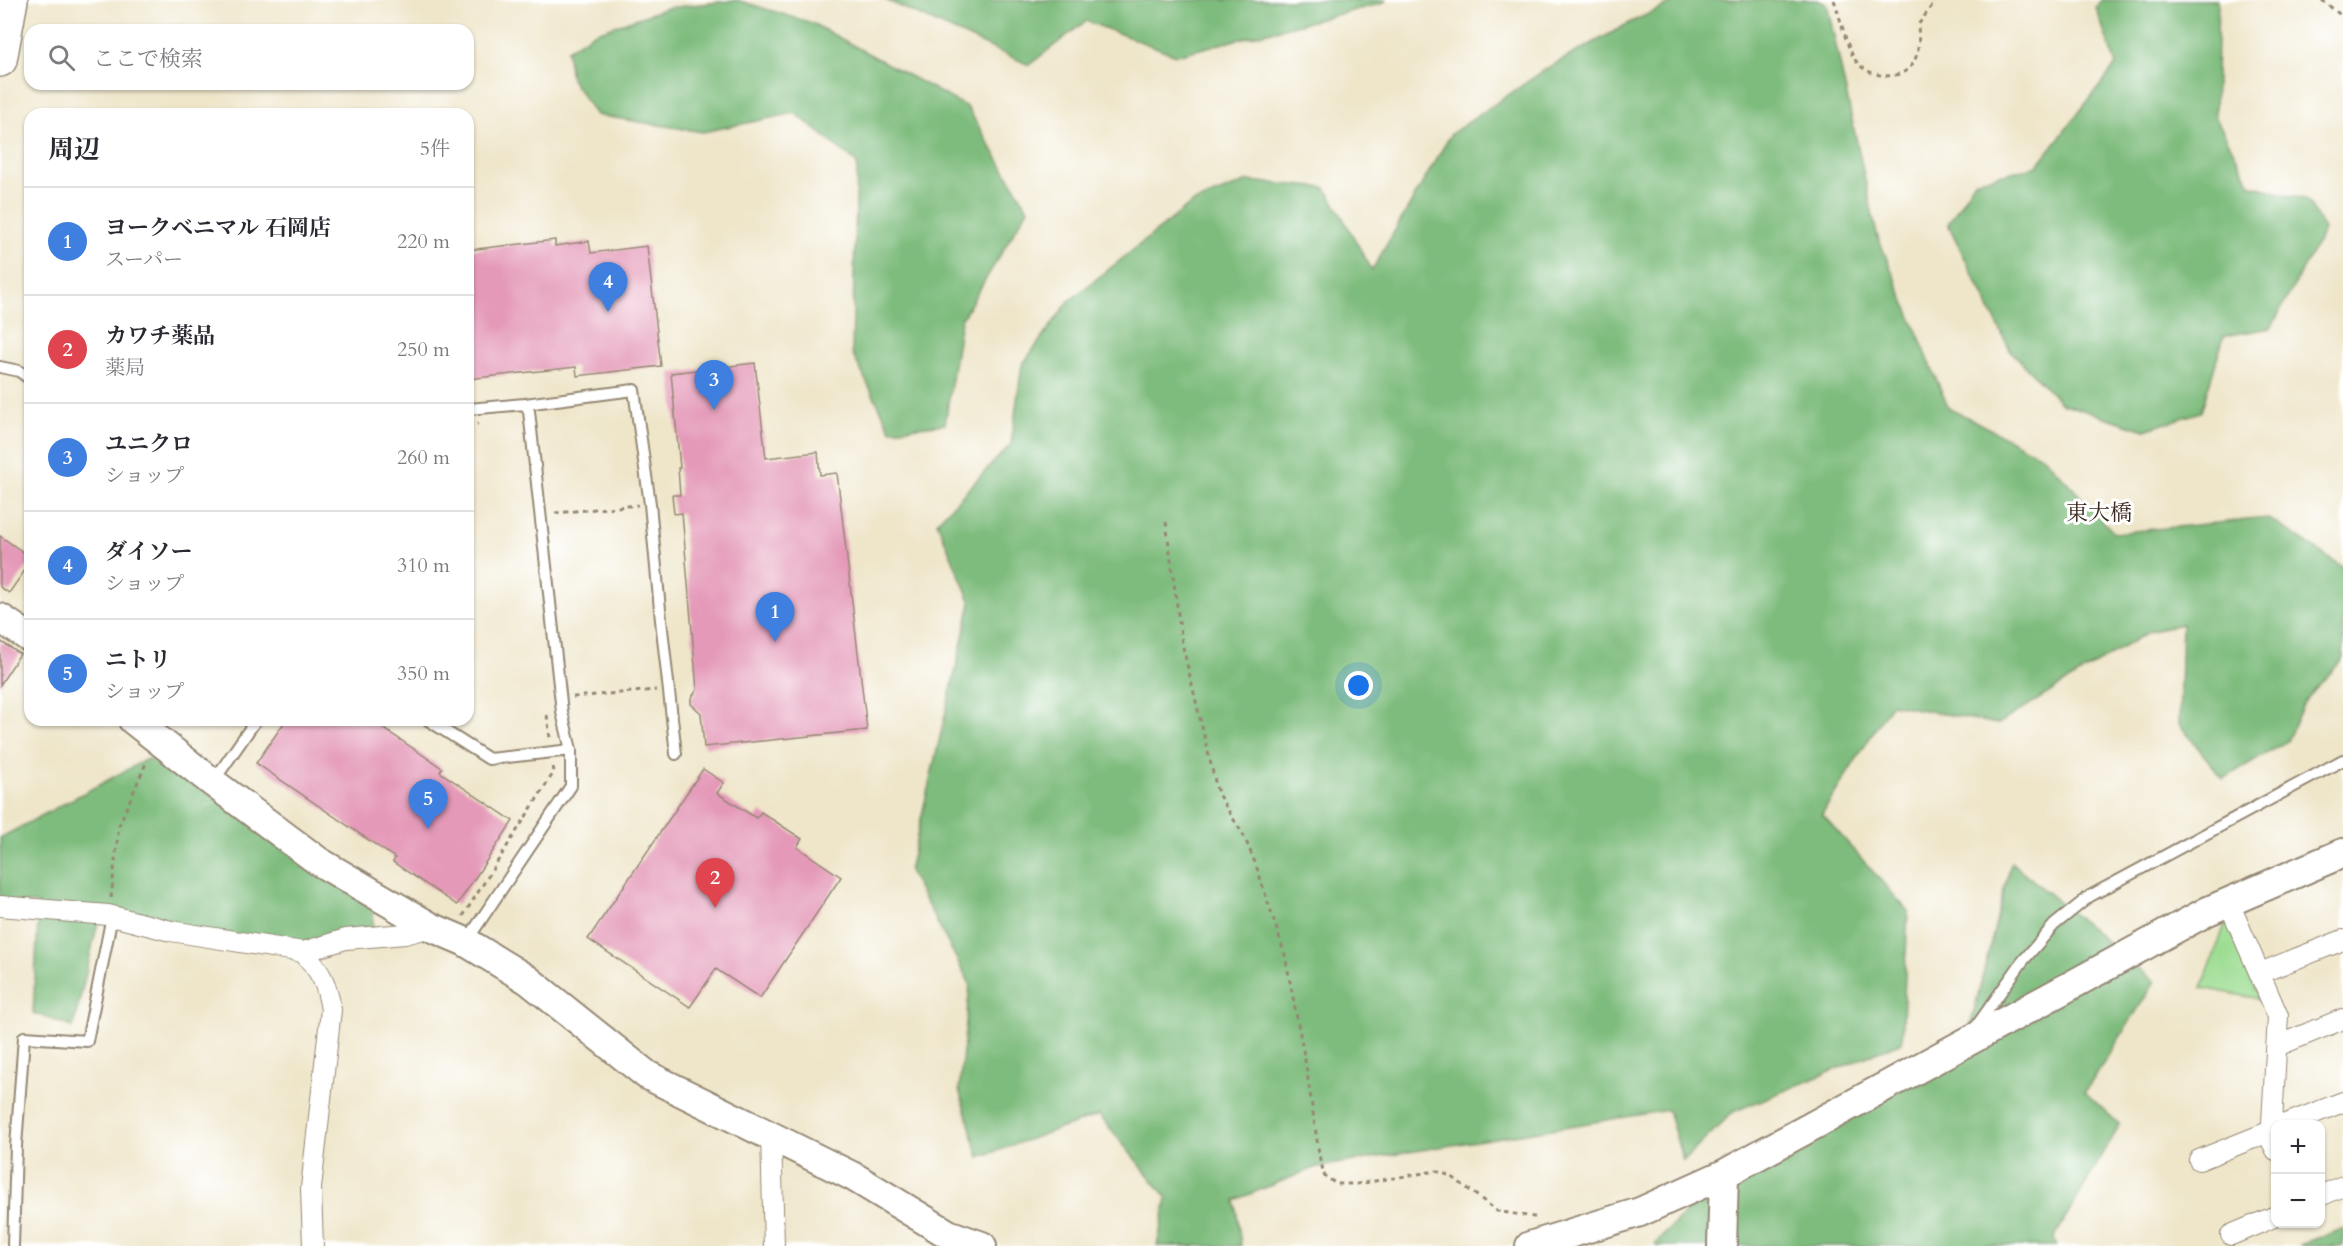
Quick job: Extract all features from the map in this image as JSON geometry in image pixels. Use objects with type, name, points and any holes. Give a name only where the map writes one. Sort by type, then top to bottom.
[{"type":"highway","points":[[0,60],[11,0]]},
{"type":"street","points":[[0,618],[24,634]]},
{"type":"street","points":[[140,726],[318,861],[528,980],[647,1074],[854,1177],[948,1234],[982,1246]]},
{"type":"street","points":[[1530,1246],[1640,1212],[1724,1174],[2208,911],[2343,853]]},
{"type":"street","points":[[2229,903],[2278,1016],[2278,1120]]},
{"type":"street","points":[[0,906],[110,915],[171,931],[303,952],[346,939],[405,933],[449,935]]},
{"type":"street","points":[[2260,973],[2343,939]]},
{"type":"street","points":[[303,952],[319,970],[328,989],[331,1010],[311,1188],[313,1246]]},
{"type":"street","points":[[2277,1046],[2343,1019]]},
{"type":"street","points":[[2298,1120],[2343,1102]]},
{"type":"street","points":[[2199,1160],[2271,1131]]},
{"type":"street","points":[[771,1136],[774,1246]]},
{"type":"street","points":[[1722,1246],[1724,1174]]},
{"type":"street","points":[[2325,1194],[2343,1186]]},
{"type":"street","points":[[2230,1235],[2271,1218]]},
{"type":"lane","points":[[0,367],[19,371],[24,375]]},
{"type":"lane","points":[[474,408],[634,390],[651,504],[676,754]]},
{"type":"lane","points":[[449,935],[571,786],[571,750],[561,698],[529,411],[525,404]]},
{"type":"lane","points":[[212,782],[252,726]]},
{"type":"lane","points":[[437,726],[489,759],[571,750]]},
{"type":"lane","points":[[1962,1045],[2022,962],[2054,925],[2090,896],[2343,760]]},
{"type":"lane","points":[[13,1246],[16,1146],[24,1037],[87,1041],[110,915]]},
{"type":"path","points":[[1834,0],[1854,59],[1867,71],[1883,76],[1898,74],[1911,66],[1920,44],[1918,25],[1936,0]]},
{"type":"path","points":[[2322,0],[2343,17]]},
{"type":"path","points":[[540,515],[651,504]]},
{"type":"path","points":[[1166,522],[1182,643],[1218,794],[1244,836],[1256,865],[1285,956],[1325,1178],[1337,1184],[1357,1184],[1436,1171],[1451,1176],[1497,1211],[1546,1219],[1564,1236]]},
{"type":"path","points":[[449,935],[554,772],[545,700],[670,689]]},
{"type":"path","points":[[110,915],[119,825],[156,739]]},
{"type":"green space","points":[[737,0],[812,23],[967,107],[1028,209],[961,320],[945,424],[891,430],[852,353],[857,163],[795,113],[703,132],[596,115],[571,79],[567,50],[594,33],[667,8]]},
{"type":"green space","points":[[886,0],[1386,0],[1383,3],[1176,55],[1086,21],[1029,65]]},
{"type":"green space","points":[[1679,0],[1817,0],[1827,4],[1877,235],[1948,407],[2045,458],[2114,533],[2268,518],[2343,567],[2343,659],[2304,702],[2287,741],[2223,779],[2179,724],[2182,624],[2148,632],[1998,724],[1891,704],[1822,814],[1908,911],[1902,1042],[1733,1112],[1683,1161],[1668,1110],[1317,1167],[1235,1200],[1241,1246],[1157,1246],[1167,1198],[1099,1115],[979,1157],[959,1090],[970,984],[909,871],[971,603],[937,522],[1011,444],[1022,365],[1069,301],[1192,203],[1248,181],[1326,188],[1372,270],[1451,134],[1546,69],[1631,22]]},
{"type":"green space","points":[[2102,0],[2218,0],[2215,116],[2251,185],[2307,200],[2324,230],[2271,328],[2224,336],[2201,412],[2145,430],[2061,403],[2010,350],[1948,224],[1975,181],[2037,166],[2116,65],[2096,8]]},
{"type":"green space","points":[[147,759],[163,760],[373,909],[373,930],[277,946],[101,910],[73,1027],[33,1013],[39,904],[0,900],[0,838]]},
{"type":"green space","points":[[2011,862],[2155,982],[2085,1092],[2120,1125],[2054,1238],[2056,1246],[1656,1246],[1656,1243],[1747,1148],[1964,1051]]},
{"type":"green space","points":[[2227,919],[2260,999],[2202,988]]},
{"type":"green space","points":[[2343,1228],[2343,1246],[2300,1246],[2300,1245]]},
{"type":"building","points":[[555,240],[555,246],[589,241],[591,253],[647,246],[661,366],[577,376],[576,367],[474,378],[474,249]]},
{"type":"building","points":[[755,363],[766,458],[818,452],[820,475],[837,473],[867,730],[704,747],[701,713],[691,704],[691,698],[697,690],[682,513],[674,514],[672,495],[680,495],[678,468],[680,468],[671,373]]},
{"type":"building","points":[[0,536],[24,553],[24,572],[9,593],[0,587]]},
{"type":"building","points":[[0,641],[20,654],[0,685]]},
{"type":"building","points":[[282,726],[380,726],[442,768],[440,772],[513,821],[457,905],[393,862],[395,858],[256,763]]},
{"type":"building","points":[[703,769],[724,783],[717,793],[756,818],[761,812],[802,839],[797,847],[841,877],[760,998],[716,969],[690,1007],[588,939]]},
{"type":"place","name":"ダイソー","points":[[608,312]]},
{"type":"place","name":"ユニクロ","points":[[714,410]]},
{"type":"place","name":"ヨークベニマル 石岡店","points":[[775,642]]},
{"type":"place","name":"ニトリ","points":[[428,829]]},
{"type":"place","name":"カワチ薬品","points":[[715,908]]},
{"type":"district","name":"東大橋","points":[[2099,512]]}]
